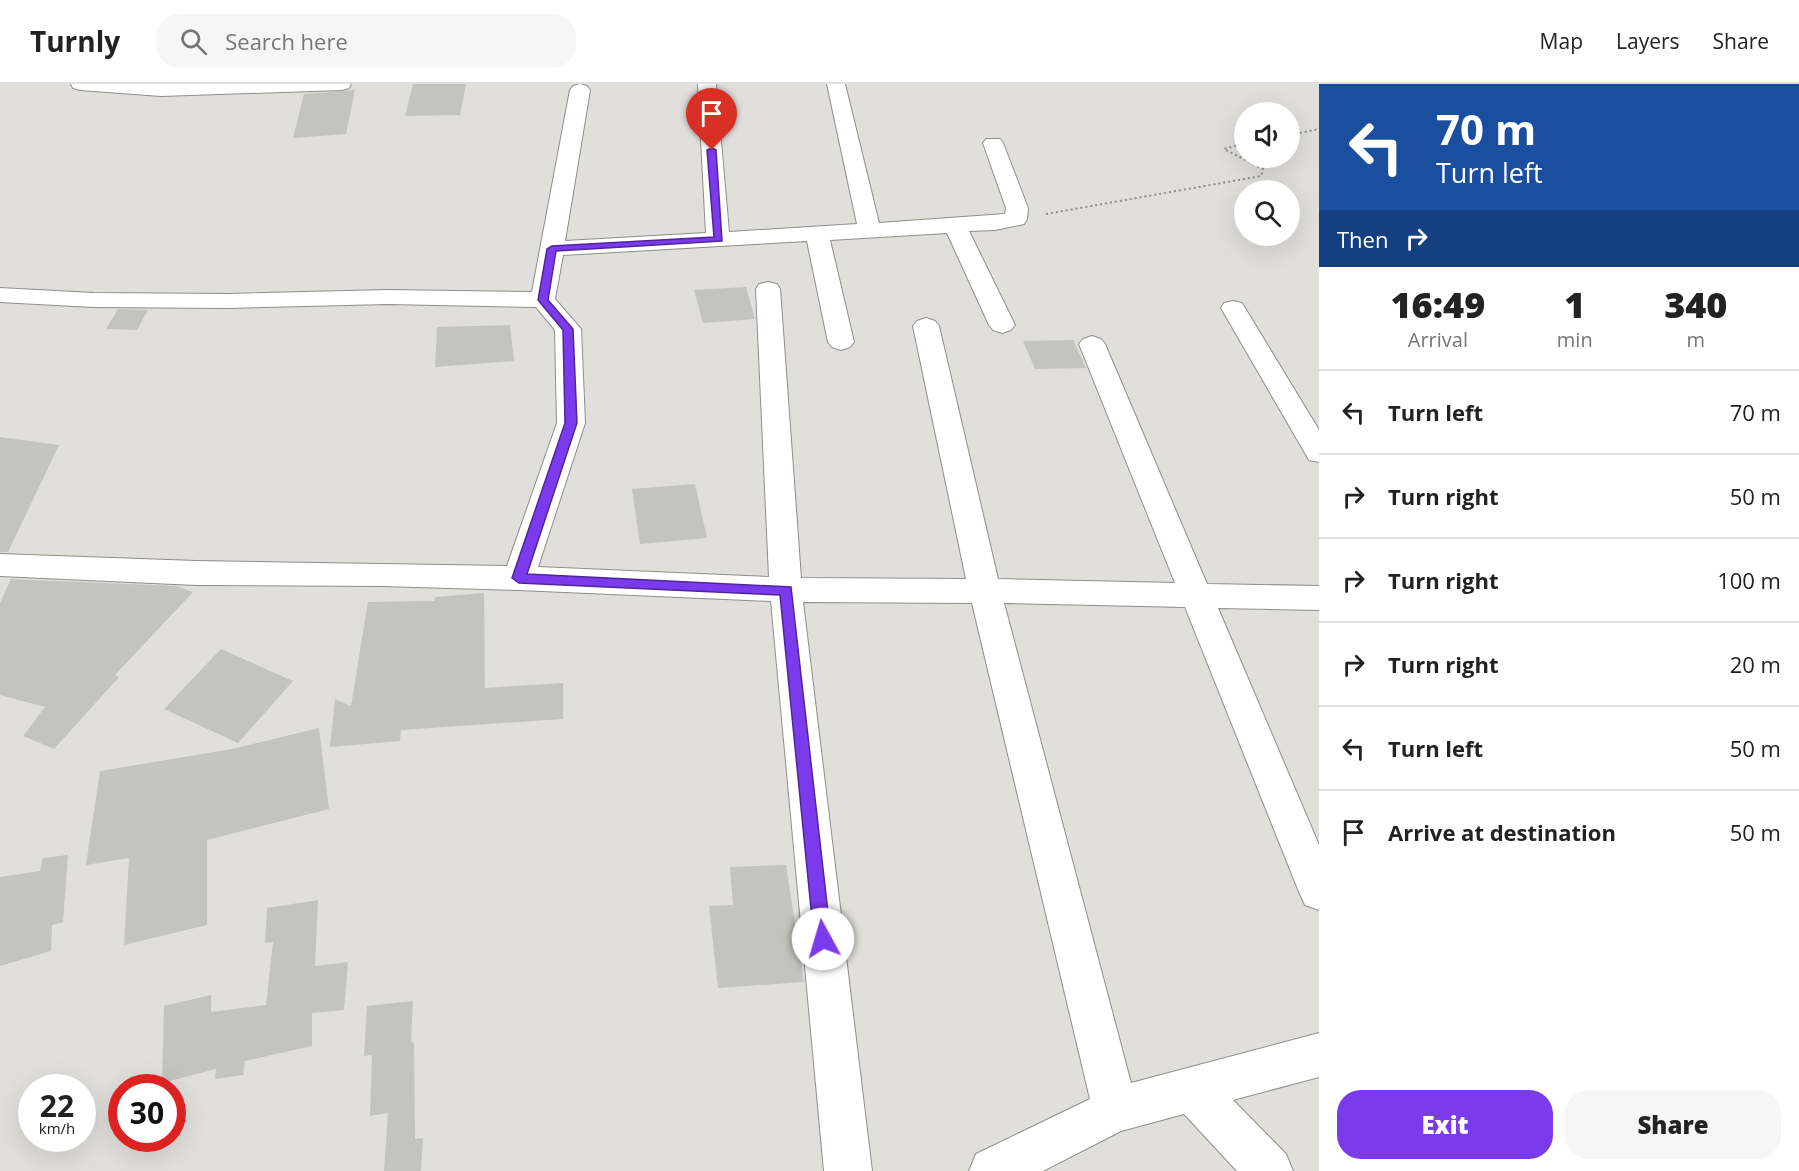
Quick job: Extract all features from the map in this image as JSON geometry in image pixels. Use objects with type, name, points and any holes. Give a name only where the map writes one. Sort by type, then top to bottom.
[{"type":"street","points":[[80,84],[161,90],[342,84]]},
{"type":"street","points":[[707,84],[718,239]]},
{"type":"street","points":[[836,84],[870,231]]},
{"type":"street","points":[[543,300],[580,90]]},
{"type":"street","points":[[552,249],[955,226],[1016,219],[1017,208],[993,143]]},
{"type":"street","points":[[955,226],[1002,325]]},
{"type":"street","points":[[818,234],[841,342]]},
{"type":"street","points":[[768,289],[786,590],[848,1171]]},
{"type":"street","points":[[0,295],[105,300],[229,301],[388,297],[543,300],[568,329],[571,423],[519,578]]},
{"type":"street","points":[[1233,308],[1319,453]]},
{"type":"street","points":[[926,326],[985,591],[1115,1110]]},
{"type":"street","points":[[1092,344],[1199,597],[1319,892]]},
{"type":"street","points":[[0,565],[196,573],[382,574],[519,578],[786,590],[985,591],[1319,598]]},
{"type":"street","points":[[993,1171],[1115,1110],[1319,1054]]},
{"type":"street","points":[[1192,1090],[1269,1171]]},
{"type":"path","points":[[1300,133],[1319,129]]},
{"type":"path","points":[[1234,146],[1224,149],[1234,154]]},
{"type":"path","points":[[1016,219],[1261,176],[1263,169],[1261,168]]},
{"type":"building","points":[[413,84],[466,84],[460,115],[405,116]]},
{"type":"building","points":[[355,90],[346,134],[293,138],[304,94]]},
{"type":"building","points":[[746,287],[755,319],[703,323],[694,290]]},
{"type":"building","points":[[118,309],[148,310],[137,330],[106,329]]},
{"type":"building","points":[[510,325],[514,361],[435,367],[437,327]]},
{"type":"building","points":[[1073,340],[1086,368],[1035,369],[1023,341]]},
{"type":"building","points":[[0,437],[59,445],[8,552],[0,552]]},
{"type":"building","points":[[695,484],[707,538],[640,544],[632,489]]},
{"type":"building","points":[[11,579],[176,586],[193,592],[115,675],[119,677],[54,749],[23,736],[45,707],[0,695],[0,603]]},
{"type":"building","points":[[484,593],[485,688],[563,683],[563,719],[401,730],[400,741],[330,747],[335,699],[351,706],[368,602],[434,601],[435,597]]},
{"type":"building","points":[[221,649],[293,681],[238,743],[164,709]]},
{"type":"building","points":[[319,728],[329,809],[207,840],[207,925],[124,945],[129,858],[86,865],[100,771],[232,749]]},
{"type":"building","points":[[68,855],[63,922],[52,925],[51,951],[0,966],[0,877],[40,871],[43,858]]},
{"type":"building","points":[[786,865],[804,982],[718,988],[709,906],[733,905],[730,867]]},
{"type":"building","points":[[318,900],[315,966],[348,962],[344,1010],[312,1013],[312,1046],[245,1061],[243,1075],[215,1079],[216,1069],[186,1077],[186,1074],[162,1074],[164,1006],[211,995],[211,1012],[266,1005],[273,942],[265,943],[267,908]]},
{"type":"building","points":[[413,1001],[411,1042],[414,1043],[415,1139],[423,1138],[421,1171],[384,1171],[388,1113],[370,1116],[372,1055],[364,1056],[367,1006]]},
{"type":"route","points":[[712,150],[718,239],[552,249],[543,300],[568,329],[571,423],[519,578],[786,590],[823,939]]}]
